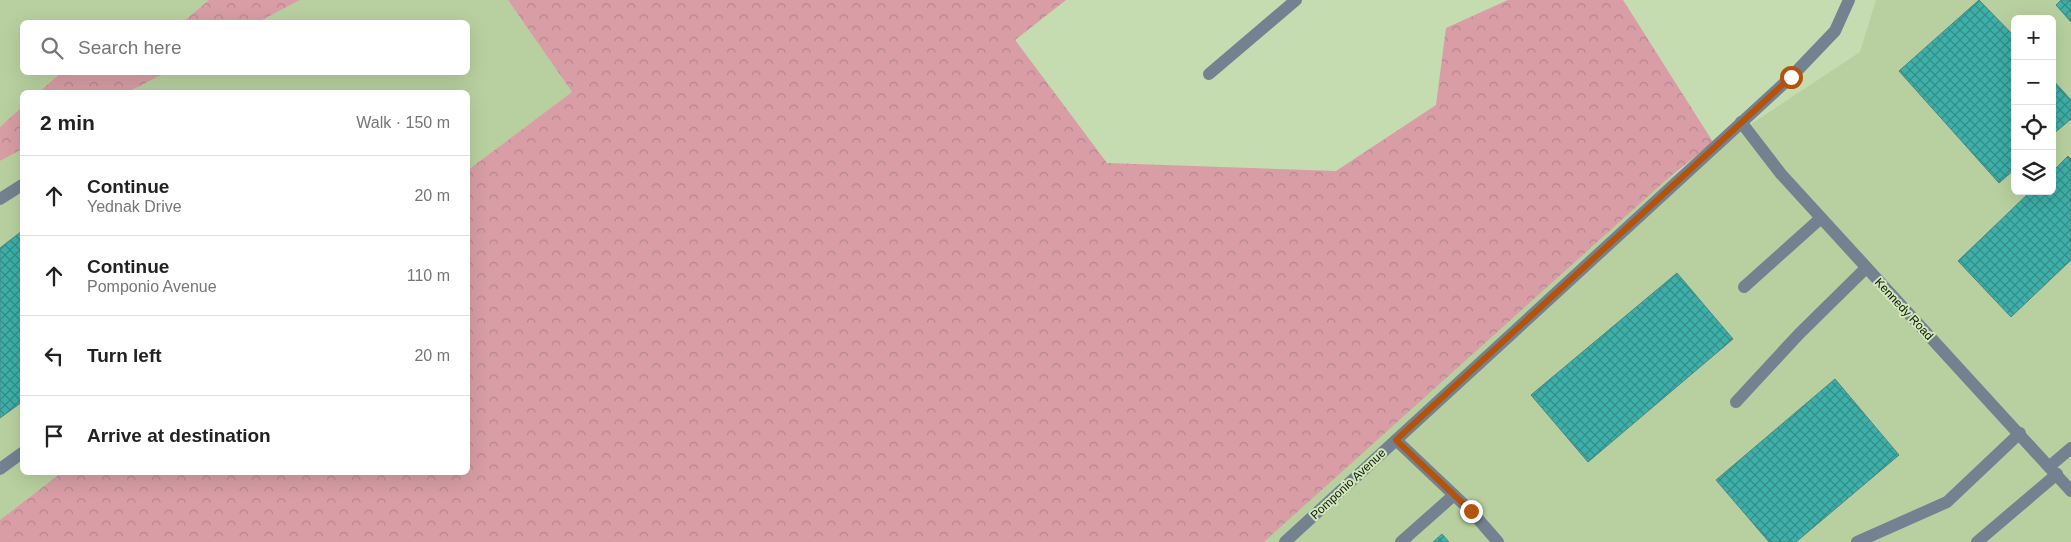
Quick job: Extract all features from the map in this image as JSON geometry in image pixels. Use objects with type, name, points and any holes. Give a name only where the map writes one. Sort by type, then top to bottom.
[{"type":"street","points":[[1209,74],[1296,0]]},
{"type":"street","name":"Pomponio Avenue","points":[[1286,542],[1791,77],[1835,31],[1849,0]]},
{"type":"street","name":"Kennedy Road","points":[[1741,122],[1781,174],[2054,470],[2071,491]]},
{"type":"street","points":[[0,199],[20,186]]},
{"type":"street","points":[[1744,287],[1821,218]]},
{"type":"street","points":[[1736,402],[1799,334],[1866,268]]},
{"type":"street","points":[[1857,542],[1946,502],[2020,433]]},
{"type":"street","points":[[1396,440],[1454,495],[1498,542]]},
{"type":"street","points":[[1977,542],[2054,470],[2071,448]]},
{"type":"street","points":[[0,469],[20,454]]},
{"type":"street","points":[[1401,542],[1454,495]]},
{"type":"shaded area","points":[[0,0],[209,0],[185,20],[20,20],[20,75],[60,75],[41,90],[20,90],[20,109],[0,127]]},
{"type":"shaded area","points":[[300,0],[508,0],[572,92],[470,168],[470,90],[132,90],[161,75],[470,75],[470,20],[262,20]]},
{"type":"shaded area","points":[[1876,0],[2071,0],[2071,542],[1264,542],[1665,181],[1860,52]]},
{"type":"shaded area","points":[[20,150],[20,475],[58,475],[0,520],[0,161]]},
{"type":"green space","points":[[209,0],[300,0],[262,20],[185,20]]},
{"type":"green space","points":[[508,0],[1066,0],[1015,40],[1107,163],[1336,171],[1436,105],[1446,28],[1508,0],[1623,0],[1713,142],[1665,181],[1264,542],[0,542],[0,520],[58,475],[470,475],[470,168],[572,92]]},
{"type":"green space","points":[[59,75],[161,75],[132,90],[41,90]]},
{"type":"green space","points":[[20,109],[20,150],[0,161],[0,127]]},
{"type":"building","points":[[1979,0],[2011,33],[2011,172],[1999,183],[1899,71]]},
{"type":"building","points":[[2061,0],[2071,0],[2071,22],[2056,5]]},
{"type":"building","points":[[2056,83],[2071,100],[2071,119],[2056,132]]},
{"type":"building","points":[[2068,156],[2071,159],[2071,260],[2011,317],[1958,261],[2027,195],[2056,195],[2056,168]]},
{"type":"building","points":[[20,233],[20,403],[0,418],[0,248]]},
{"type":"building","points":[[1677,273],[1733,339],[1588,462],[1531,395]]},
{"type":"building","points":[[1835,379],[1899,455],[1796,542],[1769,542],[1716,480]]},
{"type":"building","points":[[1442,534],[1449,542],[1433,542]]},
{"type":"route","points":[[1471,511],[1396,440],[1791,77]]}]
